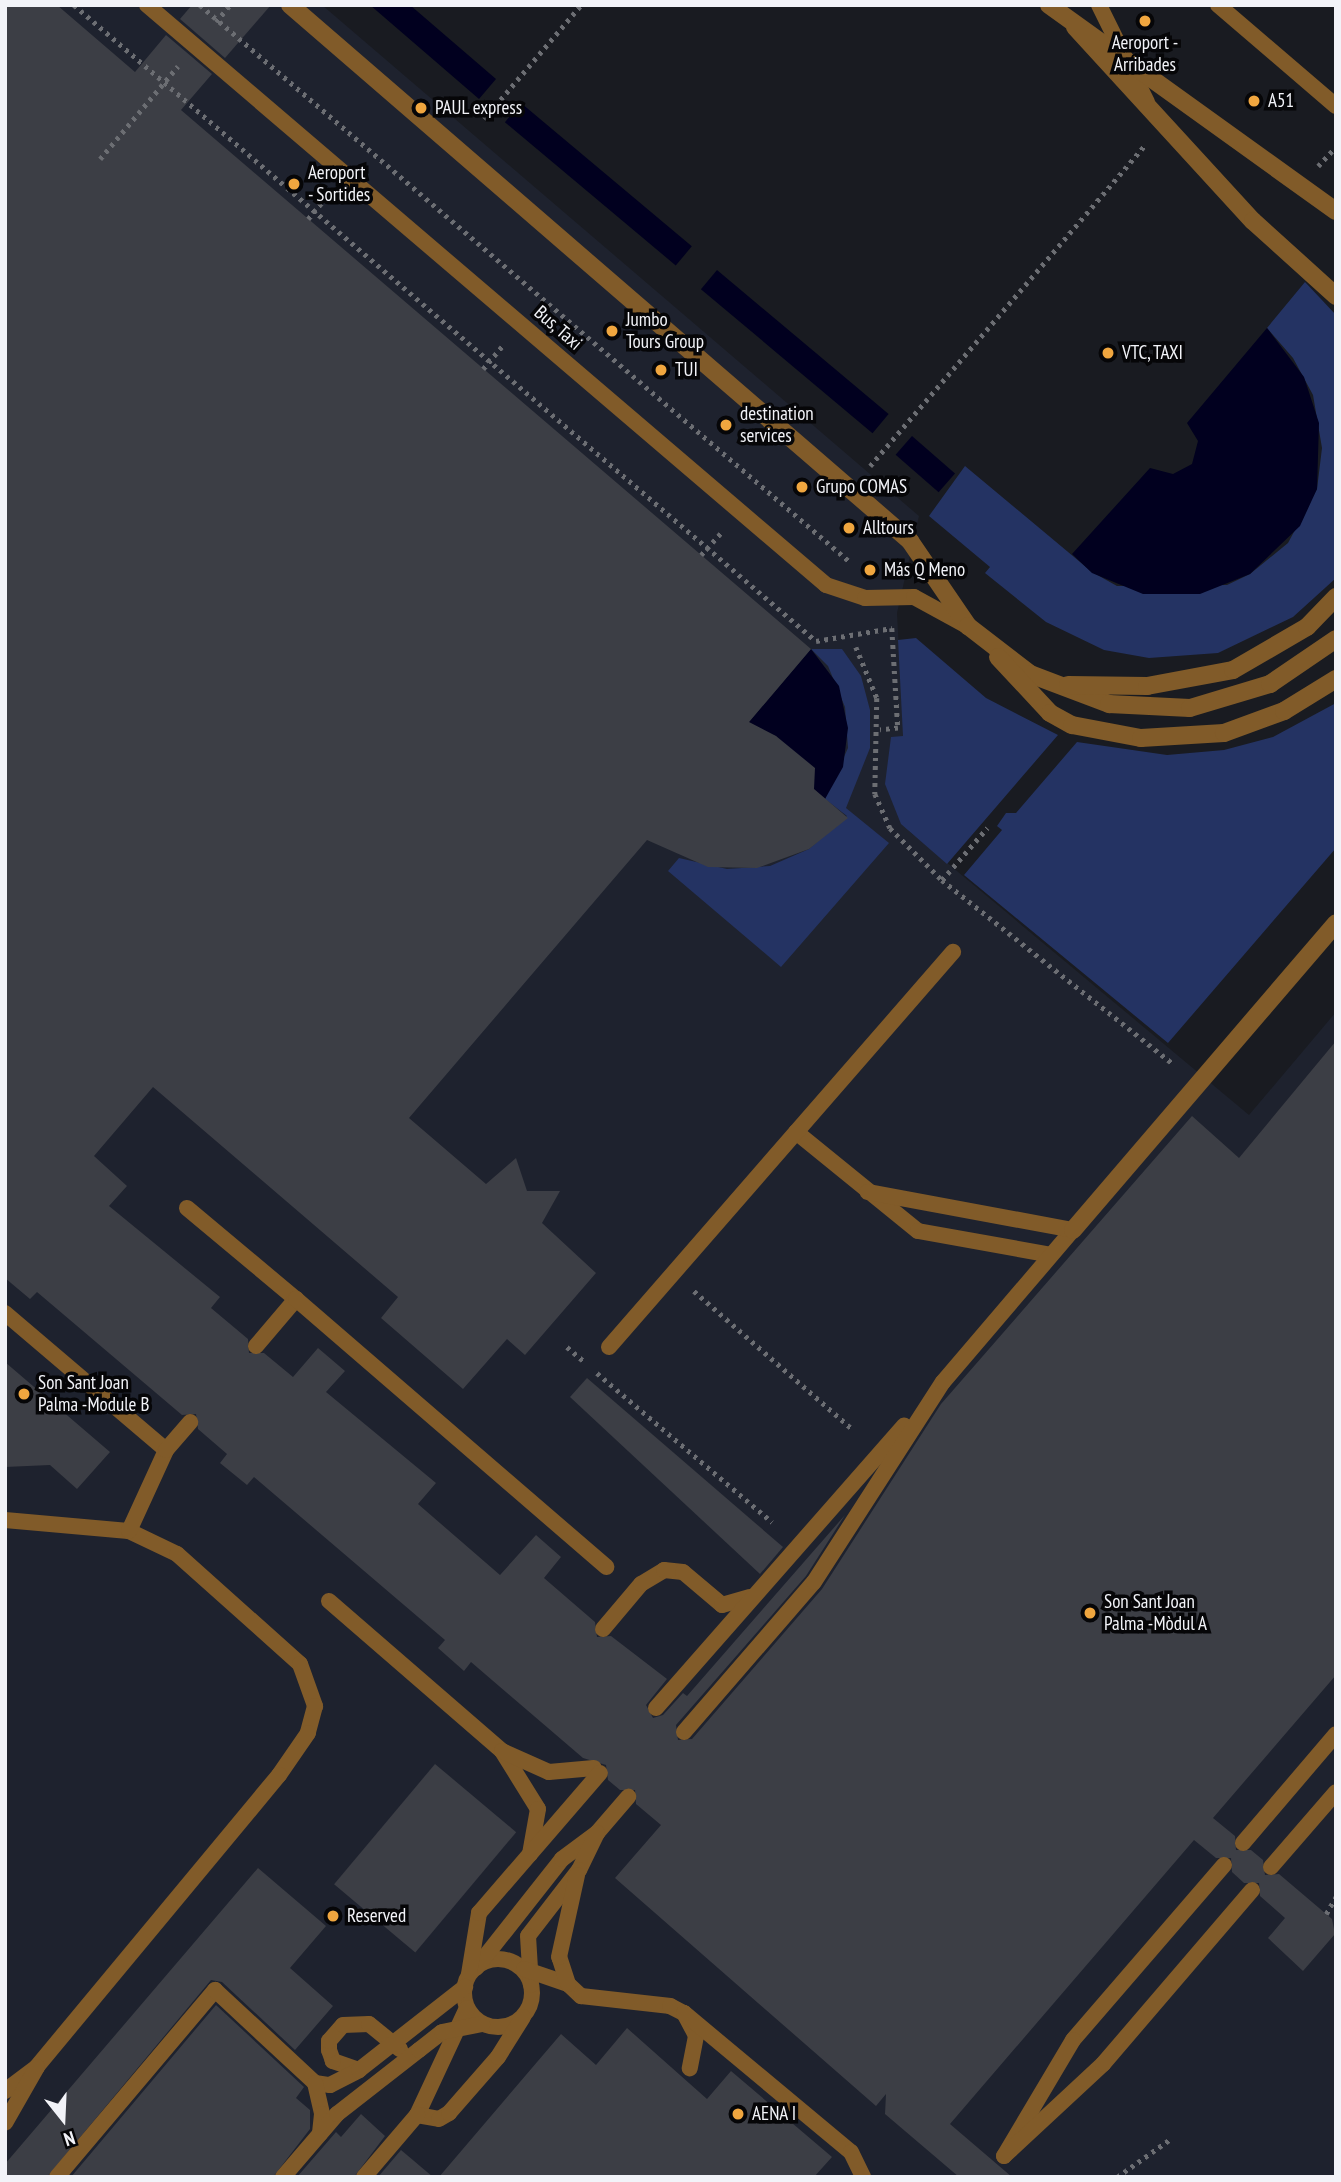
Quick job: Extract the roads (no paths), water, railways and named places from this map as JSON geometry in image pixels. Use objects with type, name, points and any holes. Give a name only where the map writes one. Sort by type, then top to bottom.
[{"type":"street","points":[[290,5],[910,541],[968,626],[1030,674],[1109,704],[1190,708],[1270,684],[1336,639]]},
{"type":"street","points":[[1049,5],[1075,27],[1336,211]]},
{"type":"street","points":[[1075,27],[1253,221],[1336,296]]},
{"type":"street","points":[[1030,674],[1071,685],[1194,680],[1271,653],[1307,627],[1336,597]]},
{"type":"street","points":[[983,637],[1021,688],[1050,713],[1072,724],[1141,738],[1224,733],[1284,711],[1336,678]]},
{"type":"street","points":[[1073,1230],[1336,923]]},
{"type":"lane","name":"Bus, Taxi","points":[[147,5],[827,585],[865,598],[914,597],[968,626]]},
{"type":"lane","points":[[1100,5],[1151,111]]},
{"type":"lane","points":[[1218,5],[1336,106]]},
{"type":"lane","points":[[609,1347],[953,952]]},
{"type":"lane","points":[[796,1132],[918,1231],[1051,1255]]},
{"type":"lane","points":[[867,1192],[1073,1230]]},
{"type":"lane","points":[[187,1208],[606,1567]]},
{"type":"lane","points":[[656,1708],[1073,1230]]},
{"type":"lane","points":[[256,1346],[296,1299]]},
{"type":"lane","points":[[5,1313],[166,1450]]},
{"type":"lane","points":[[684,1732],[814,1582],[943,1382]]},
{"type":"lane","points":[[129,1531],[166,1450],[190,1422]]},
{"type":"lane","points":[[5,1520],[129,1531],[177,1554],[286,1649],[307,1678],[313,1720],[279,1775],[37,2067],[5,2123]]},
{"type":"lane","points":[[603,1629],[641,1584],[664,1570],[683,1572],[722,1605],[752,1596]]},
{"type":"lane","points":[[328,1601],[502,1751],[549,1772],[597,1770],[479,1913],[467,2008],[462,2026],[417,2115],[364,2177]]},
{"type":"lane","points":[[1243,1843],[1336,1734]]},
{"type":"lane","points":[[502,1751],[538,1809],[530,1854]]},
{"type":"lane","points":[[1271,1867],[1336,1792]]},
{"type":"lane","points":[[470,1977],[562,1859],[597,1833],[628,1797]]},
{"type":"lane","points":[[417,2115],[439,2119],[449,2113],[498,2057],[533,1997],[527,1975],[528,1936],[579,1870],[597,1833]]},
{"type":"lane","points":[[1224,1865],[1073,2040],[1001,2160],[1103,2064],[1252,1890]]},
{"type":"lane","points":[[568,1984],[559,1957],[579,1870]]},
{"type":"lane","points":[[314,2083],[330,2085],[359,2070],[393,2045],[470,1977],[497,1960],[527,1975],[568,1984],[597,2000],[670,2006],[684,2013],[851,2152],[863,2177]]},
{"type":"lane","points":[[57,2177],[215,1990],[314,2083],[322,2114],[320,2134]]},
{"type":"lane","points":[[467,2008],[482,2024]]},
{"type":"lane","points":[[684,2013],[696,2036],[690,2068]]},
{"type":"lane","points":[[283,2177],[337,2114],[419,2050],[462,2026],[482,2024],[504,2027],[523,2017]]},
{"type":"lane","points":[[359,2070],[333,2061],[329,2050],[334,2032],[343,2025],[369,2024],[404,2051],[419,2050]]},
{"type":"lane","points":[[5,2091],[37,2067]]},
{"type":"place","name":"Aeroport - Arribades","points":[[1145,21]]},
{"type":"place","name":"A51","points":[[1254,101]]},
{"type":"place","name":"PAUL express","points":[[421,108]]},
{"type":"place","name":"Aeroport - Sortides","points":[[294,184]]},
{"type":"place","name":"Jumbo Tours Group","points":[[612,331]]},
{"type":"place","name":"VTC, TAXI","points":[[1108,353]]},
{"type":"place","name":"TUI","points":[[661,370]]},
{"type":"place","name":"destination services","points":[[726,425]]},
{"type":"place","name":"Grupo COMAS","points":[[802,487]]},
{"type":"place","name":"Alltours","points":[[849,528]]},
{"type":"place","name":"Más Q Meno","points":[[870,570]]},
{"type":"place","name":"Son Sant Joan Palma -Module B","points":[[24,1394]]},
{"type":"place","name":"Son Sant Joan Palma -Mòdul A","points":[[1090,1613]]},
{"type":"place","name":"Reserved","points":[[333,1916]]},
{"type":"place","name":"AENA I","points":[[738,2114]]}]
